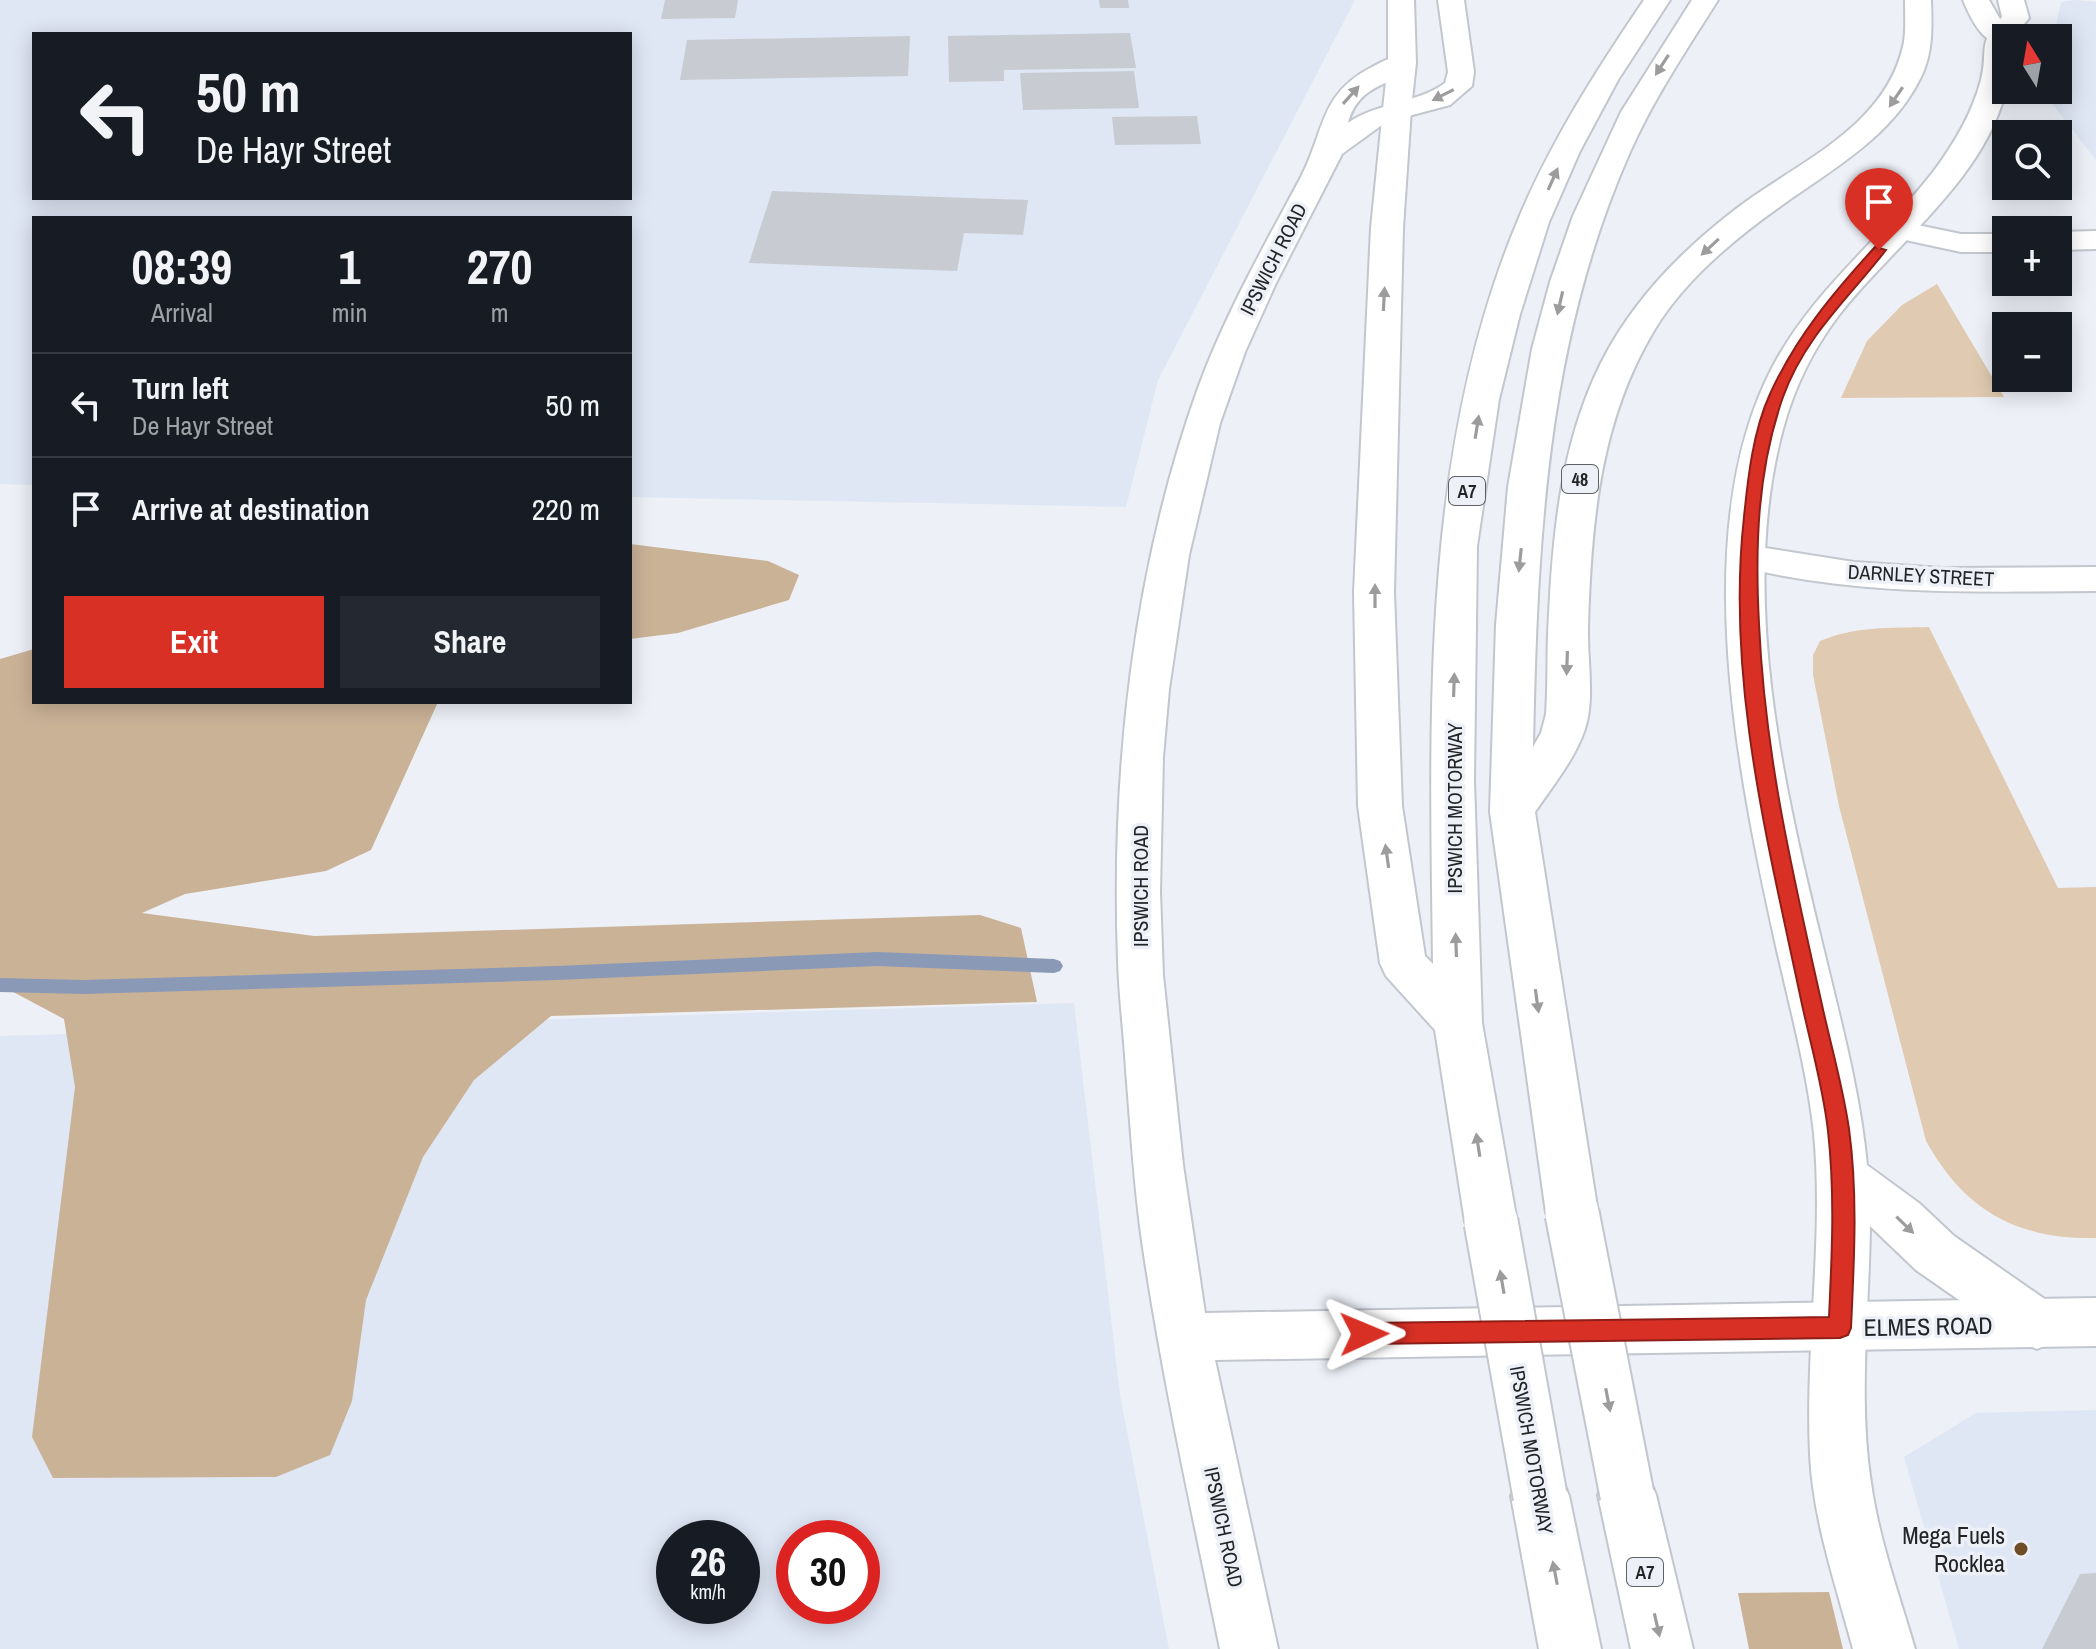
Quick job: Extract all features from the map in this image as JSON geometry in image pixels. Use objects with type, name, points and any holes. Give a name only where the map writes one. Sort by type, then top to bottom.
[{"type":"main road","points":[[1401,0],[1402,63],[1387,228],[1374,592],[1380,806],[1403,963],[1458,1023]]},
{"type":"main road","name":"IPSWICH MOTORWAY","points":[[1570,1649],[1540,1496],[1458,1023],[1452,781],[1458,562],[1481,399],[1503,314],[1533,222],[1565,151],[1597,92],[1657,0]]},
{"type":"main road","name":"A7","points":[[1662,1649],[1627,1495],[1572,1213],[1540,1022],[1512,812],[1515,606],[1531,454],[1549,349],[1568,277],[1590,210],[1615,152],[1652,81],[1705,0]]},
{"type":"main road","name":"48","points":[[1512,812],[1565,728],[1571,556],[1577,493],[1596,417],[1625,350],[1663,296],[1711,246],[1746,217],[1846,147],[1886,111],[1915,63],[1921,25],[1918,0]]},
{"type":"main road","points":[[2011,0],[2016,18],[2011,24]]},
{"type":"main road","points":[[1884,1649],[1839,1463],[1844,1177],[1829,1074],[1767,797],[1754,696],[1747,557],[1757,466],[1776,396],[1810,332],[1828,306],[1946,174],[1980,119],[1992,87]]},
{"type":"main road","points":[[1844,1177],[1900,1219],[1935,1253],[2037,1324]]},
{"type":"street","name":"IPSWICH ROAD","points":[[1330,149],[1366,122],[1397,109],[1440,99],[1458,86],[1461,72],[1451,0]]},
{"type":"street","points":[[1976,0],[1992,28]]},
{"type":"street","name":"IPSWICH ROAD","points":[[1249,1649],[1185,1337],[1159,1173],[1140,961],[1139,830],[1150,688],[1163,589],[1204,422],[1240,323],[1330,149],[1331,129],[1349,95],[1372,76],[1402,63]]},
{"type":"street","points":[[1898,230],[1961,243],[1992,243]]},
{"type":"street","points":[[2072,241],[2096,240]]},
{"type":"street","name":"DARNLEY STREET","points":[[1747,557],[1854,574],[1942,580],[2096,579]]},
{"type":"street","name":"ELMES ROAD","points":[[1185,1337],[2096,1322]]},
{"type":"shaded area","points":[[0,0],[1355,0],[1158,380],[1126,507],[632,497],[632,216],[32,216],[32,485],[0,484]]},
{"type":"shaded area","points":[[2061,2],[2096,2],[2096,160],[2072,129],[2072,120],[2065,120],[2052,104],[2072,104],[2072,24],[2056,24]]},
{"type":"shaded area","points":[[1937,284],[1992,377],[1992,392],[2001,392],[2004,397],[1841,398],[1867,341],[1902,305]]},
{"type":"shaded area","points":[[632,544],[768,561],[799,575],[789,600],[678,633],[632,639]]},
{"type":"shaded area","points":[[1929,627],[2058,888],[2096,887],[2096,1238],[2041,1233],[1996,1216],[1958,1186],[1926,1141],[1839,806],[1813,675],[1813,655],[1820,641],[1833,636],[1873,629]]},
{"type":"shaded area","points":[[32,650],[32,704],[437,704],[371,850],[326,871],[185,894],[142,913],[314,936],[980,915],[1021,928],[1037,1002],[551,1016],[474,1080],[423,1157],[366,1300],[352,1401],[330,1455],[276,1477],[53,1478],[32,1437],[75,1087],[64,1019],[0,985],[0,659]]},
{"type":"shaded area","points":[[1074,1003],[1120,1395],[1169,1649],[0,1649],[0,1036]]},
{"type":"shaded area","points":[[2096,1410],[2096,1649],[1959,1649],[1904,1457],[1976,1413]]},
{"type":"shaded area","points":[[1829,1592],[1843,1649],[1749,1649],[1738,1593]]},
{"type":"building","points":[[665,0],[738,0],[735,18],[661,19]]},
{"type":"building","points":[[1099,0],[1128,0],[1129,8],[1100,8]]},
{"type":"building","points":[[1130,33],[1136,68],[1004,70],[1004,81],[949,82],[948,36]]},
{"type":"building","points":[[910,36],[908,76],[680,80],[687,40]]},
{"type":"building","points":[[1134,71],[1139,108],[1023,110],[1020,73]]},
{"type":"building","points":[[1197,116],[1201,144],[1115,145],[1112,117]]},
{"type":"building","points":[[772,191],[1028,200],[1023,235],[964,233],[957,271],[749,263]]},
{"type":"building","points":[[2096,1573],[2096,1649],[2042,1649],[2080,1574]]},
{"type":"waterway","points":[[0,985],[83,987],[557,973],[877,959],[1054,966]]},
{"type":"place","name":"Mega Fuels Rocklea","points":[[2021,1549]]},
{"type":"route","points":[[1364,1334],[1840,1328],[1845,1211],[1839,1128],[1767,797],[1754,696],[1747,557],[1757,466],[1776,396],[1810,332],[1828,306],[1879,250]]}]
